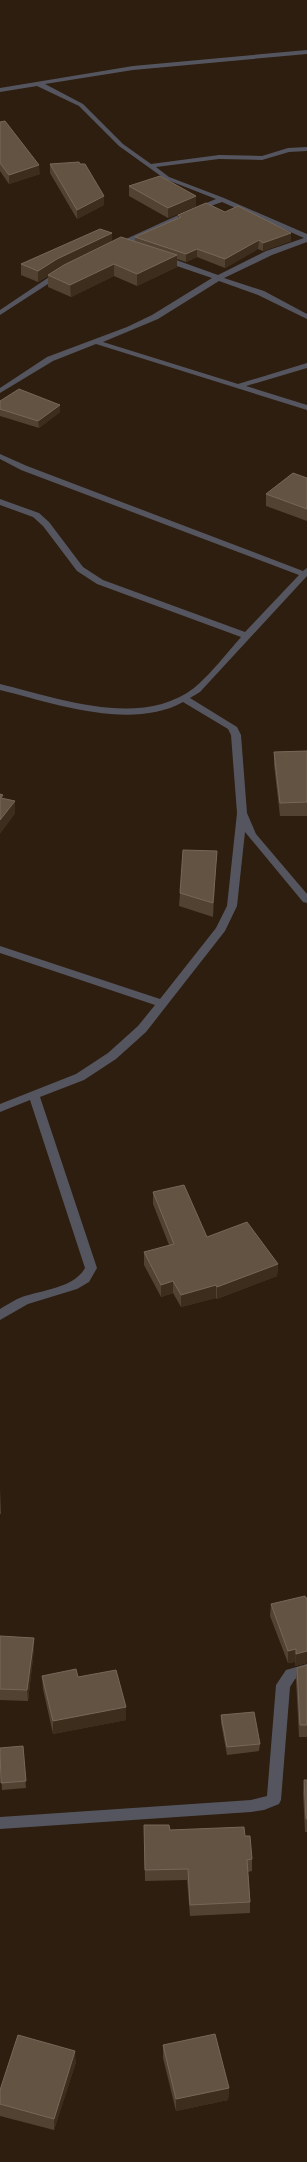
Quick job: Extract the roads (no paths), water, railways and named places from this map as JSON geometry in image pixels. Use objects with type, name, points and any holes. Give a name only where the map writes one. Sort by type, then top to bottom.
[{"type":"street","points":[[0,90],[178,62],[307,52]]},
{"type":"street","points":[[37,83],[82,105],[121,144],[148,166],[167,178],[222,199],[307,237]]},
{"type":"street","points":[[148,166],[207,158],[262,158],[288,150],[307,149]]},
{"type":"street","points":[[109,250],[189,212],[222,199]]},
{"type":"street","points":[[0,391],[50,359],[97,342],[155,317],[218,278],[269,253],[307,240]]},
{"type":"street","points":[[122,244],[137,249]]},
{"type":"street","points":[[152,254],[261,293],[307,317]]},
{"type":"street","points":[[0,313],[49,280],[68,270]]},
{"type":"street","points":[[97,342],[307,408]]},
{"type":"street","points":[[237,386],[278,376],[307,365]]},
{"type":"street","points":[[0,456],[24,468],[306,572],[197,690],[184,699],[158,708],[109,712],[0,687]]},
{"type":"street","points":[[0,502],[36,515],[46,524],[80,569],[100,582],[247,636]]},
{"type":"street","points":[[0,1108],[80,1077],[112,1056],[142,1029],[162,1004],[221,929],[232,906],[242,813],[236,735],[232,727],[184,699]]},
{"type":"street","points":[[242,813],[251,835],[307,900]]},
{"type":"street","points":[[0,948],[162,1004]]},
{"type":"street","points":[[0,1315],[24,1301],[73,1286],[85,1280],[91,1268],[34,1095]]},
{"type":"street","points":[[0,1823],[251,1806],[264,1804],[274,1800],[283,1684],[291,1674],[307,1670]]}]
